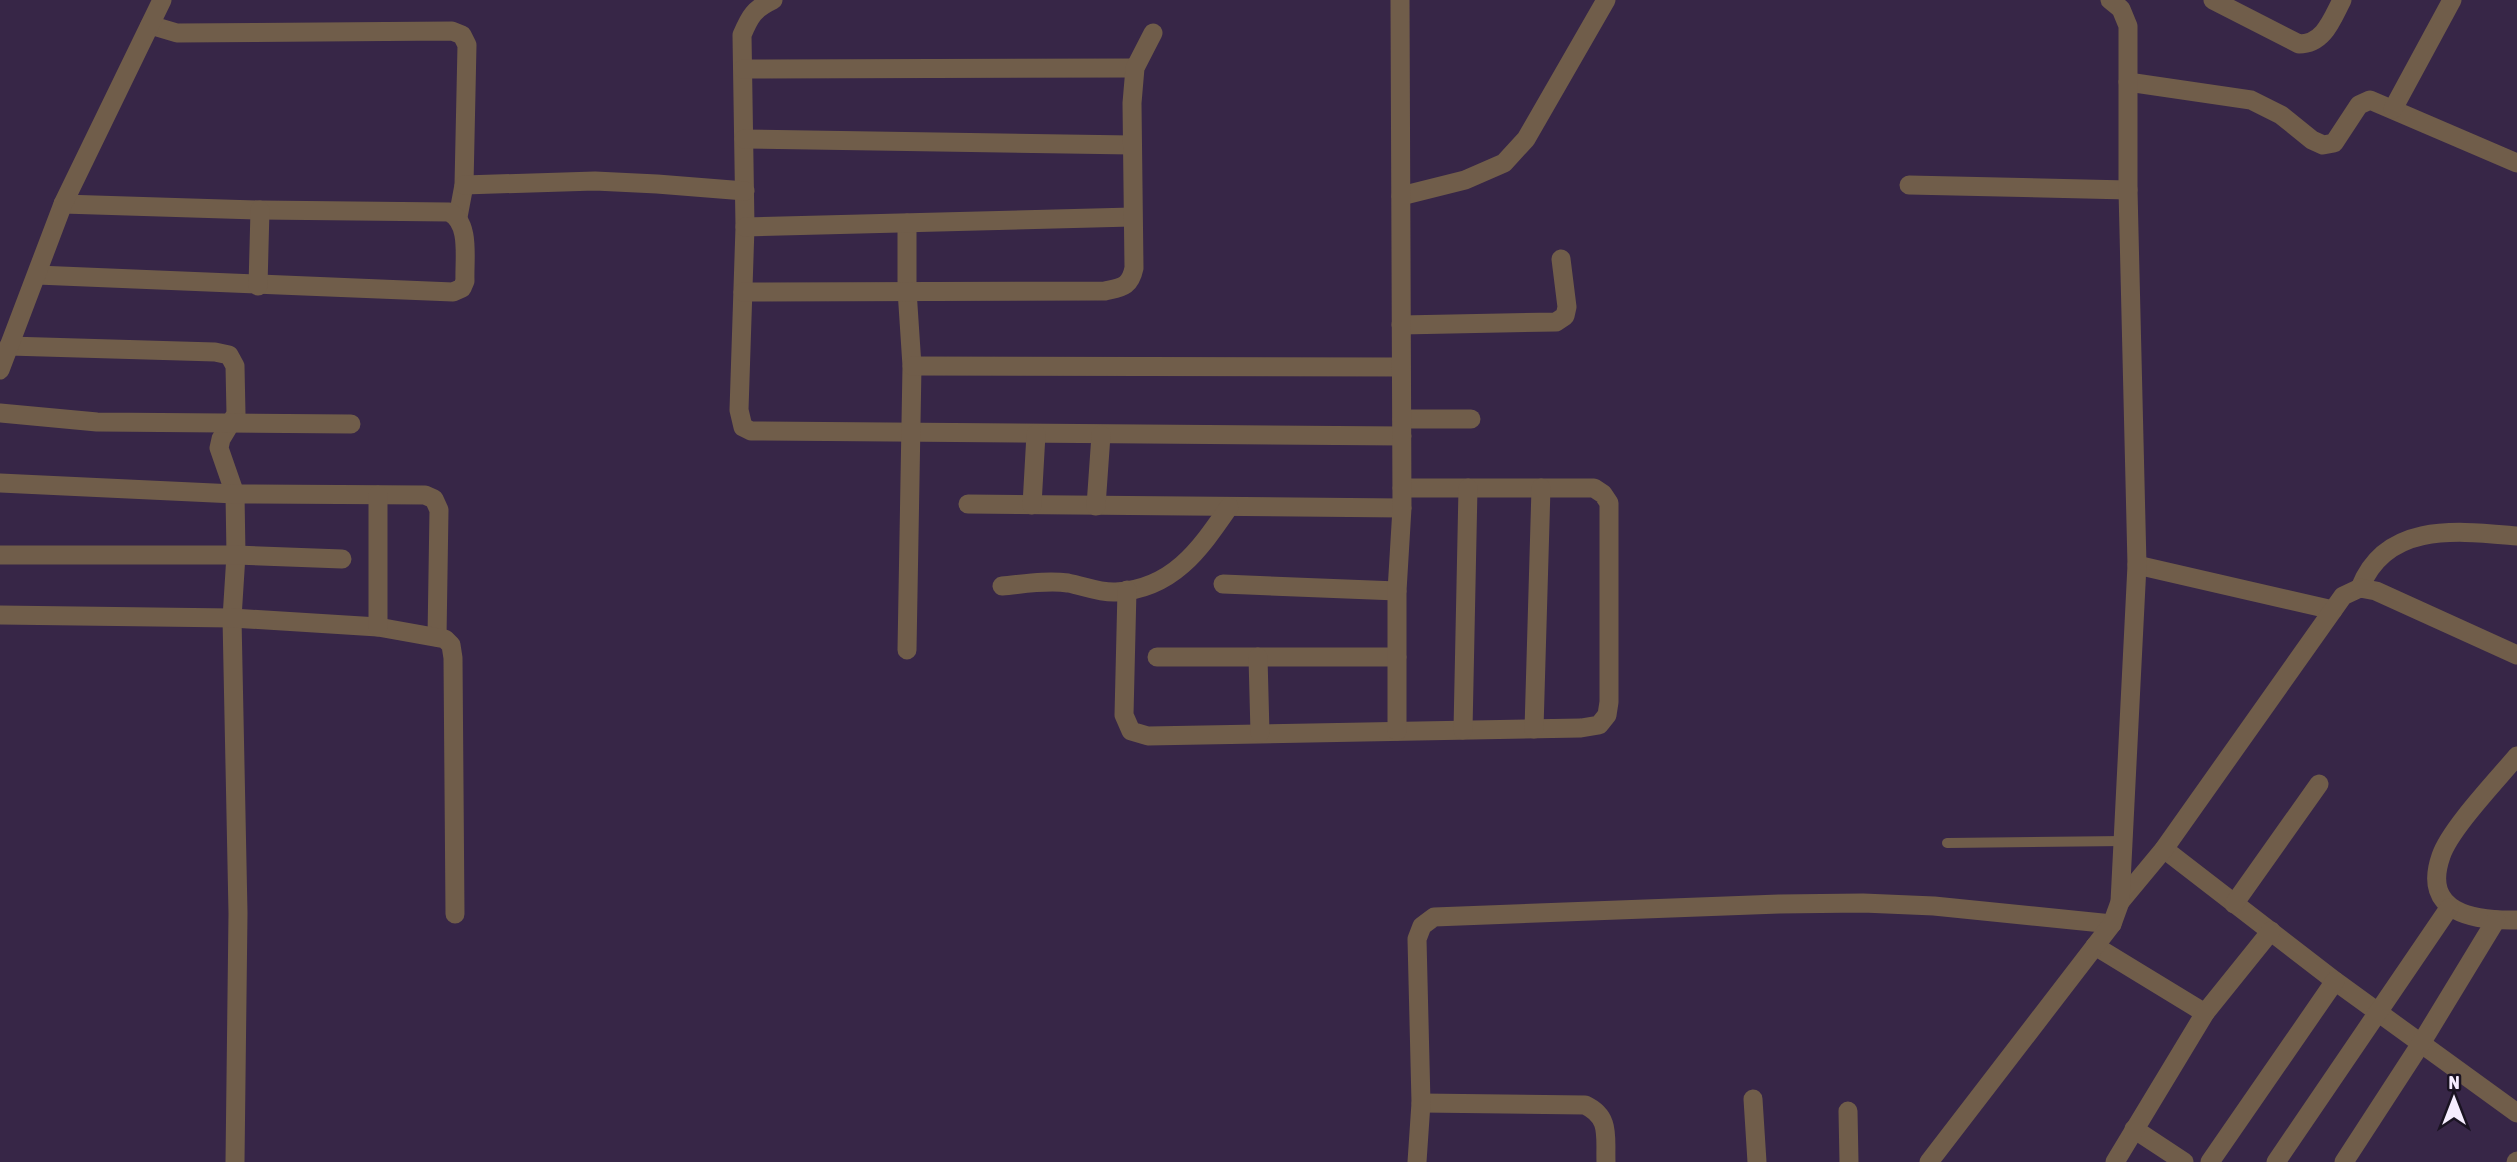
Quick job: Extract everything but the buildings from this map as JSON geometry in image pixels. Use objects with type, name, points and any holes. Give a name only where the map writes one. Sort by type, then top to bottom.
[{"type":"street","points":[[0,370],[63,204],[162,0]]},
{"type":"street","points":[[773,0],[757,8],[748,20],[742,36],[745,227],[739,410],[743,427],[751,431],[1101,435],[1402,428],[1471,419]]},
{"type":"street","points":[[1397,731],[1397,590],[1402,498],[1400,0]]},
{"type":"street","points":[[1401,196],[1465,180],[1503,163],[1526,139],[1606,0]]},
{"type":"street","points":[[2213,0],[2300,44],[2309,44],[2324,33],[2342,0]]},
{"type":"street","points":[[2393,109],[2452,0]]},
{"type":"street","points":[[1928,1162],[2112,924],[2120,902],[2137,565],[2128,190],[2128,26],[2118,3]]},
{"type":"street","points":[[37,275],[453,292],[462,288],[465,281],[463,228],[458,217],[464,185],[467,45],[462,35],[452,31],[177,33],[150,25]]},
{"type":"street","points":[[743,292],[1105,291],[1122,287],[1132,279],[1134,268],[1132,145],[1135,68],[1153,33]]},
{"type":"street","points":[[743,69],[1135,68]]},
{"type":"street","points":[[2129,82],[2251,100],[2281,115],[2312,141],[2323,145],[2334,143],[2364,101],[2370,100],[2517,163]]},
{"type":"street","points":[[744,139],[1132,145]]},
{"type":"street","points":[[464,185],[595,181],[745,191]]},
{"type":"street","points":[[1909,184],[2128,190]]},
{"type":"street","points":[[63,204],[260,210],[435,210],[449,212],[458,217]]},
{"type":"street","points":[[258,286],[260,210]]},
{"type":"street","points":[[745,227],[1132,217]]},
{"type":"street","points":[[907,223],[907,290],[912,366],[907,650]]},
{"type":"street","points":[[1401,325],[1556,322],[1565,316],[1567,307],[1561,259]]},
{"type":"street","points":[[9,346],[215,352],[229,355],[235,366],[236,414],[221,439],[219,448],[235,494],[236,555],[232,618],[238,913],[235,1162]]},
{"type":"street","points":[[912,366],[1401,367]]},
{"type":"street","points":[[0,413],[97,422],[351,424]]},
{"type":"street","points":[[1032,505],[1036,434]]},
{"type":"street","points":[[1096,506],[1101,435]]},
{"type":"street","points":[[0,483],[235,494],[425,495],[434,499],[439,510],[437,638]]},
{"type":"street","points":[[1463,730],[1468,488]]},
{"type":"street","points":[[968,504],[1229,507],[1402,498],[1468,488],[1594,488],[1603,494],[1609,503],[1607,715],[1599,725],[1581,728],[1148,736],[1131,731],[1124,715],[1127,590]]},
{"type":"street","points":[[1534,729],[1541,488]]},
{"type":"street","points":[[378,627],[379,495]]},
{"type":"street","points":[[1002,586],[1052,582],[1105,591],[1127,590],[1166,577],[1200,549],[1229,507]]},
{"type":"street","points":[[2360,588],[2375,561],[2386,552],[2417,536],[2456,531],[2517,536]]},
{"type":"street","points":[[0,555],[236,555],[342,559]]},
{"type":"street","points":[[2137,565],[2333,610]]},
{"type":"street","points":[[1223,584],[1397,590]]},
{"type":"street","points":[[2120,902],[2164,849],[2343,596],[2360,588],[2376,590],[2517,655]]},
{"type":"street","points":[[0,615],[232,618],[378,627],[445,639],[452,645],[453,658],[455,914]]},
{"type":"street","points":[[1157,657],[1397,657]]},
{"type":"street","points":[[1258,657],[1260,733]]},
{"type":"street","points":[[2517,756],[2460,825],[2441,855],[2436,879],[2440,897],[2449,908],[2469,916],[2517,920]]},
{"type":"street","points":[[2234,904],[2319,784]]},
{"type":"street","points":[[2164,849],[2420,1045],[2517,1113]]},
{"type":"street","points":[[1417,1162],[1421,1103],[1417,939],[1422,926],[1434,917],[1779,904],[1863,904],[1934,906],[2112,924]]},
{"type":"street","points":[[2276,1162],[2449,908]]},
{"type":"street","points":[[2344,1162],[2420,1045],[2496,920]]},
{"type":"street","points":[[2115,1162],[2205,1013],[2271,931]]},
{"type":"street","points":[[2095,946],[2205,1013]]},
{"type":"street","points":[[2210,1162],[2335,981]]},
{"type":"street","points":[[1753,1099],[1757,1162]]},
{"type":"street","points":[[1421,1103],[1585,1105],[1598,1111],[1605,1125],[1606,1162]]},
{"type":"street","points":[[1848,1111],[1849,1162]]},
{"type":"street","points":[[2134,1129],[2184,1162]]},
{"type":"lane","points":[[1947,843],[2124,841]]}]
